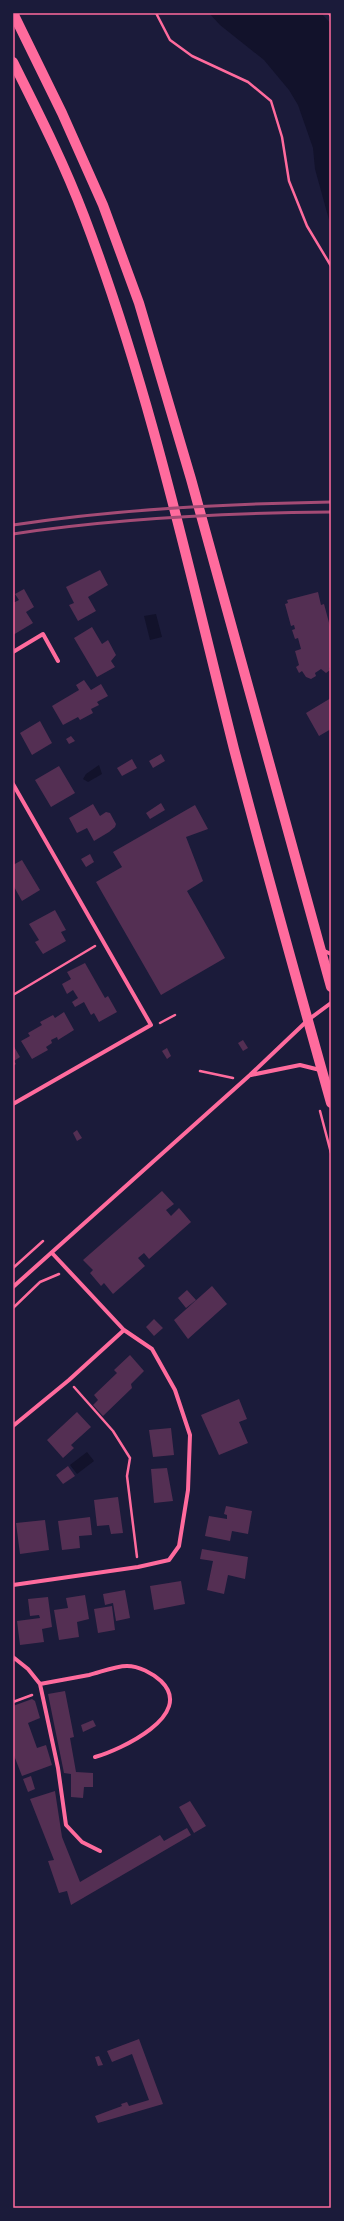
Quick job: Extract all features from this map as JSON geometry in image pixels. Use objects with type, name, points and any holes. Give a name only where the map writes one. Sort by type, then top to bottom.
[{"type":"main road","points":[[13,13],[62,113],[103,205],[139,303],[191,479],[331,987]]},
{"type":"main road","points":[[13,62],[45,127],[83,214],[118,312],[168,479],[234,749],[331,1103]]},
{"type":"street","points":[[13,652],[43,634],[58,661]]},
{"type":"street","points":[[13,784],[102,942],[152,1025],[13,1104]]},
{"type":"street","points":[[320,948],[331,954]]},
{"type":"street","points":[[13,1287],[250,1076],[308,1020],[331,1003]]},
{"type":"street","points":[[250,1076],[300,1065],[322,1071]]},
{"type":"street","points":[[13,1585],[138,1567],[169,1560],[179,1546],[188,1490],[190,1435],[176,1390],[160,1361],[152,1349],[124,1330],[52,1253]]},
{"type":"street","points":[[13,1426],[69,1380],[124,1330]]},
{"type":"street","points":[[13,1657],[28,1669],[40,1684],[58,1768],[66,1825],[82,1842],[100,1851]]},
{"type":"street","points":[[40,1684],[127,1666],[146,1671],[162,1682],[167,1690],[168,1705],[160,1722],[118,1749],[95,1757]]},
{"type":"path","points":[[156,13],[170,40],[192,56],[248,82],[271,101],[282,137],[290,181],[307,226],[331,266]]},
{"type":"path","points":[[13,995],[102,942]]},
{"type":"path","points":[[163,1022],[176,1015]]},
{"type":"path","points":[[200,1071],[222,1076]]},
{"type":"path","points":[[319,1106],[331,1153]]},
{"type":"path","points":[[13,1268],[43,1241]]},
{"type":"path","points":[[13,1308],[40,1282],[67,1270]]},
{"type":"path","points":[[69,1380],[113,1431],[130,1458],[127,1476],[138,1567]]},
{"type":"path","points":[[13,1702],[42,1692]]},
{"type":"shaded area","points":[[209,13],[321,13],[331,24],[331,227],[315,169],[313,148],[298,105],[289,90],[264,60],[220,25]]},
{"type":"shaded area","points":[[156,614],[162,637],[150,640],[144,616]]},
{"type":"shaded area","points":[[99,765],[102,774],[88,782],[83,779],[86,774]]},
{"type":"shaded area","points":[[87,1452],[94,1461],[77,1474],[70,1465]]},
{"type":"building","points":[[100,570],[108,585],[88,597],[96,611],[78,621],[69,605],[74,603],[66,587]]},
{"type":"building","points":[[24,589],[34,607],[26,612],[33,623],[13,635],[13,603],[19,600],[15,594]]},
{"type":"building","points":[[318,592],[321,605],[324,604],[331,630],[331,667],[326,673],[321,669],[315,673],[316,676],[311,679],[306,677],[302,671],[299,673],[296,667],[299,665],[295,651],[301,649],[298,638],[295,639],[292,630],[295,629],[294,625],[291,626],[285,604],[288,603],[287,600]]},
{"type":"building","points":[[92,627],[102,644],[108,640],[116,655],[111,661],[115,667],[97,677],[74,638]]},
{"type":"building","points":[[84,680],[91,690],[101,684],[108,696],[97,702],[99,705],[91,709],[93,713],[80,720],[78,717],[63,725],[52,706],[79,690],[76,685]]},
{"type":"building","points":[[331,698],[331,729],[319,736],[306,713]]},
{"type":"building","points":[[40,721],[52,743],[32,755],[20,733]]},
{"type":"building","points":[[71,736],[75,741],[69,744],[66,739]]},
{"type":"building","points":[[161,754],[165,761],[153,768],[149,761]]},
{"type":"building","points":[[132,759],[137,768],[122,776],[117,768]]},
{"type":"building","points":[[59,766],[75,793],[51,807],[35,780]]},
{"type":"building","points":[[161,803],[165,810],[150,819],[146,813]]},
{"type":"building","points":[[93,804],[100,816],[106,812],[110,813],[116,824],[115,827],[109,832],[94,841],[87,828],[77,833],[69,818]]},
{"type":"building","points":[[195,805],[208,829],[186,837],[203,881],[187,891],[225,958],[161,995],[96,882],[122,867],[113,852]]},
{"type":"building","points":[[90,854],[94,862],[86,867],[81,859]]},
{"type":"building","points":[[22,860],[40,890],[22,901],[13,885],[13,865]]},
{"type":"building","points":[[55,910],[66,930],[61,932],[66,941],[43,954],[35,942],[39,940],[29,924]]},
{"type":"building","points":[[85,963],[105,998],[108,996],[117,1012],[99,1022],[94,1013],[91,1015],[84,1002],[75,1007],[72,1002],[78,998],[73,990],[67,994],[62,984],[71,979],[67,972]]},
{"type":"building","points":[[64,1012],[74,1030],[58,1040],[57,1037],[51,1040],[52,1043],[46,1047],[48,1050],[32,1059],[21,1041],[30,1036],[28,1033],[42,1025],[40,1022],[53,1015],[55,1018]]},
{"type":"building","points":[[243,1040],[248,1048],[243,1051],[238,1043]]},
{"type":"building","points":[[13,1045],[20,1057],[14,1061],[16,1064],[13,1066]]},
{"type":"building","points":[[167,1048],[171,1056],[167,1059],[162,1051]]},
{"type":"building","points":[[77,1130],[82,1138],[77,1141],[73,1133]]},
{"type":"building","points":[[162,1191],[174,1204],[166,1210],[171,1216],[179,1208],[191,1222],[149,1259],[144,1253],[138,1258],[145,1266],[113,1294],[104,1283],[101,1286],[90,1273],[93,1270],[83,1260]]},
{"type":"building","points":[[212,1286],[227,1304],[188,1339],[174,1320]]},
{"type":"building","points":[[187,1290],[196,1300],[186,1308],[178,1298]]},
{"type":"building","points":[[154,1319],[163,1328],[154,1336],[146,1327]]},
{"type":"building","points":[[130,1355],[144,1371],[131,1384],[132,1388],[103,1416],[93,1405],[98,1400],[94,1395],[117,1373],[114,1370]]},
{"type":"building","points":[[239,1399],[247,1419],[239,1422],[248,1443],[219,1455],[201,1415]]},
{"type":"building","points":[[77,1412],[91,1427],[71,1445],[74,1448],[63,1458],[47,1440]]},
{"type":"building","points":[[171,1428],[174,1455],[153,1457],[149,1430]]},
{"type":"building","points":[[68,1466],[75,1476],[63,1484],[56,1475]]},
{"type":"building","points":[[167,1468],[173,1501],[154,1503],[151,1469]]},
{"type":"building","points":[[118,1497],[123,1533],[111,1534],[109,1525],[97,1526],[94,1500]]},
{"type":"building","points":[[226,1506],[252,1511],[248,1534],[232,1531],[230,1541],[205,1536],[209,1516],[227,1519],[227,1515],[224,1514]]},
{"type":"building","points":[[90,1517],[92,1535],[79,1536],[80,1548],[62,1550],[58,1521]]},
{"type":"building","points":[[45,1520],[49,1550],[20,1554],[16,1523]]},
{"type":"building","points":[[202,1549],[248,1557],[245,1579],[228,1575],[224,1594],[207,1590],[213,1561],[200,1559]]},
{"type":"building","points":[[181,1581],[185,1604],[154,1610],[150,1586]]},
{"type":"building","points":[[125,1590],[130,1618],[116,1621],[113,1603],[105,1605],[103,1594]]},
{"type":"building","points":[[85,1595],[89,1619],[77,1622],[79,1637],[59,1640],[54,1610],[68,1608],[66,1598]]},
{"type":"building","points":[[48,1597],[52,1627],[42,1629],[44,1642],[20,1645],[17,1621],[40,1618],[39,1615],[30,1616],[28,1599]]},
{"type":"building","points":[[112,1606],[115,1630],[98,1633],[94,1609]]},
{"type":"building","points":[[65,1691],[74,1737],[70,1738],[76,1772],[93,1773],[93,1787],[84,1787],[83,1798],[71,1797],[71,1774],[64,1773],[48,1694]]},
{"type":"building","points":[[32,1699],[35,1701],[40,1718],[28,1723],[37,1748],[46,1745],[52,1765],[22,1776],[13,1753],[13,1706]]},
{"type":"building","points":[[93,1720],[96,1726],[83,1732],[81,1725]]},
{"type":"building","points":[[31,1776],[35,1789],[28,1792],[23,1779]]},
{"type":"building","points":[[55,1791],[62,1837],[80,1882],[160,1835],[164,1841],[187,1828],[191,1835],[71,1905],[67,1891],[59,1893],[48,1861],[54,1860],[30,1799]]},
{"type":"building","points":[[190,1801],[206,1826],[194,1833],[179,1807]]},
{"type":"building","points":[[139,2039],[163,2104],[98,2123],[95,2116],[122,2106],[121,2104],[127,2102],[129,2106],[149,2100],[132,2054],[112,2062],[107,2051]]},
{"type":"building","points":[[99,2056],[103,2065],[98,2066],[95,2057]]},
{"type":"railway","points":[[13,525],[92,515],[172,508],[331,502]]},
{"type":"railway","points":[[13,534],[92,524],[172,517],[331,512]]}]
